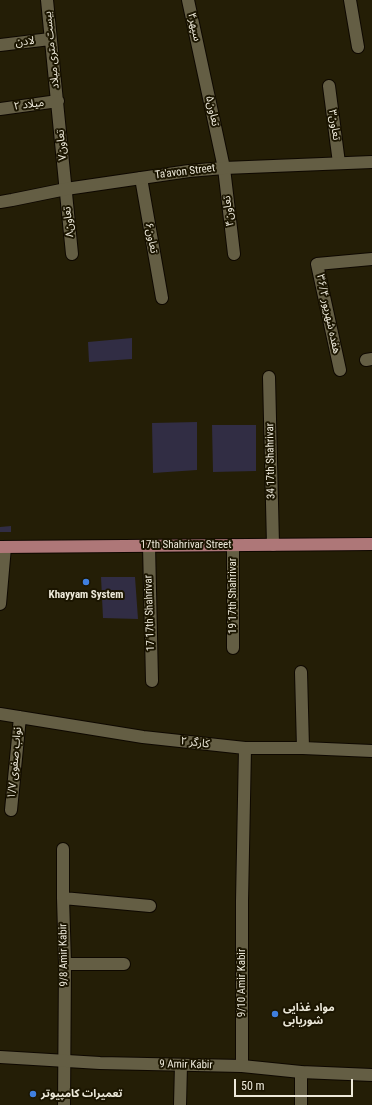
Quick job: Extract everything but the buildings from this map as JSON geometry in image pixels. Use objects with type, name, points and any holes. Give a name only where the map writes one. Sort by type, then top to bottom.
[{"type":"main road","name":"17th Shahrivar Street","points":[[3,547],[372,544]]},
{"type":"street","name":"بیست متری میلاد","points":[[47,0],[50,40],[58,101]]},
{"type":"street","name":"سپهر۴","points":[[188,0],[200,54]]},
{"type":"street","points":[[350,0],[358,48]]},
{"type":"street","name":"لادن","points":[[0,45],[50,40]]},
{"type":"street","name":"تعاون۵","points":[[200,54],[224,168]]},
{"type":"street","name":"تعاون۳","points":[[329,86],[339,163]]},
{"type":"street","name":"میلاد ۲","points":[[0,109],[58,101]]},
{"type":"street","name":"تعاون۷","points":[[58,101],[66,189]]},
{"type":"street","name":"Ta'avon Street","points":[[0,202],[66,189],[189,171],[224,168],[372,162]]},
{"type":"street","name":"تعاون۴","points":[[224,168],[234,254]]},
{"type":"street","name":"تعاون۶","points":[[141,178],[162,298]]},
{"type":"street","name":"تعاون۸","points":[[66,189],[72,254]]},
{"type":"street","name":"هفده شهریور ۳۶/۴","points":[[340,370],[317,264],[372,259]]},
{"type":"street","name":"34 17th Shahrivar","points":[[269,377],[272,545]]},
{"type":"street","name":"19 17th Shahrivar","points":[[233,545],[233,648]]},
{"type":"street","name":"17 17th Shahrivar","points":[[149,546],[152,681]]},
{"type":"street","points":[[0,604],[3,547]]},
{"type":"street","points":[[301,672],[303,748]]},
{"type":"street","name":"کارگر ۲","points":[[0,714],[143,737],[246,748],[303,748],[372,751]]},
{"type":"street","name":"نواب صفوی ۱/۷","points":[[11,810],[20,717]]},
{"type":"street","name":"9/10 Amir Kabir","points":[[242,1066],[242,901],[246,748]]},
{"type":"street","name":"9/8 Amir Kabir","points":[[63,849],[65,964],[64,1105]]},
{"type":"street","points":[[63,898],[150,906]]},
{"type":"street","points":[[65,964],[124,964]]},
{"type":"street","name":"9 Amir Kabir","points":[[0,1057],[100,1063],[242,1066],[300,1072],[372,1075]]},
{"type":"street","points":[[180,1105],[181,1065]]},
{"type":"street","points":[[300,1072],[301,1105]]},
{"type":"place","name":"Khayyam System","points":[[86,582]]},
{"type":"place","name":"مواد غذایی شوریابی","points":[[275,1014]]},
{"type":"place","name":"تعمیرات کامپیوتر","points":[[33,1094]]}]
